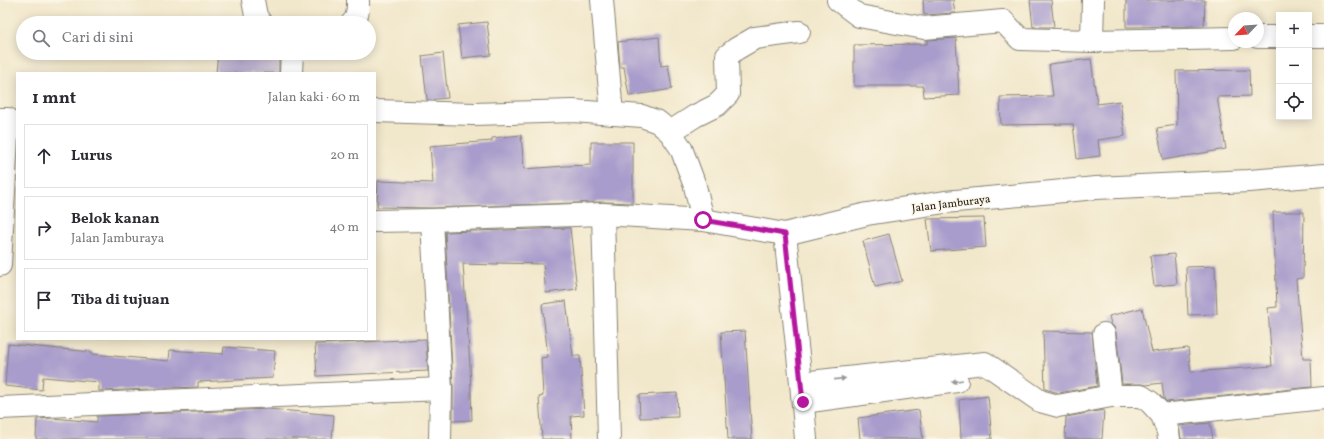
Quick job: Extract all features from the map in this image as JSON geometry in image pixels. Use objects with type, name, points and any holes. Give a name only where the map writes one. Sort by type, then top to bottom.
[{"type":"street","points":[[253,0],[256,16]]},
{"type":"street","points":[[357,16],[358,0]]},
{"type":"street","points":[[602,0],[612,114]]},
{"type":"street","points":[[838,0],[859,16],[924,28],[1003,21],[1020,39],[1092,41],[1228,38]]},
{"type":"street","points":[[1092,41],[1093,0]]},
{"type":"street","points":[[670,132],[695,116],[717,105],[728,94],[727,56],[736,48],[755,38],[799,32]]},
{"type":"street","points":[[1312,36],[1324,36]]},
{"type":"street","points":[[1264,37],[1276,37]]},
{"type":"street","points":[[291,72],[292,60]]},
{"type":"street","points":[[376,111],[474,114],[572,111],[642,116],[658,122],[670,132],[681,148],[695,186],[703,220]]},
{"type":"street","points":[[0,265],[10,224],[8,119]]},
{"type":"street","name":"Jalan Jamburaya","points":[[785,234],[867,214],[945,202],[1096,188],[1249,181],[1324,175]]},
{"type":"street","points":[[603,214],[609,439]]},
{"type":"street","points":[[376,221],[603,214],[703,220],[785,234],[806,439]]},
{"type":"street","points":[[432,220],[441,389],[440,439]]},
{"type":"street","points":[[1104,334],[1111,396]]},
{"type":"street","points":[[802,393],[980,377],[989,374],[994,370],[1040,401],[1058,406],[1111,396],[1141,396],[1150,402],[1162,416],[1169,439]]},
{"type":"street","points":[[0,408],[441,389]]},
{"type":"street","points":[[1162,416],[1324,398]]},
{"type":"building","points":[[923,0],[953,0],[955,13],[924,15]]},
{"type":"building","points":[[1030,0],[1051,0],[1054,27],[1033,27]]},
{"type":"building","points":[[1126,0],[1205,0],[1204,26],[1126,27]]},
{"type":"building","points":[[487,22],[491,55],[462,58],[458,25]]},
{"type":"building","points":[[659,37],[661,66],[668,65],[672,89],[629,96],[624,67],[620,67],[618,42]]},
{"type":"building","points":[[956,38],[959,95],[924,97],[923,86],[854,86],[854,45],[927,44],[927,40]]},
{"type":"building","points":[[443,53],[448,98],[427,100],[422,56]]},
{"type":"building","points":[[1091,59],[1097,104],[1120,101],[1125,136],[1098,140],[1100,156],[1077,159],[1073,124],[1001,125],[1000,97],[1053,96],[1049,64]]},
{"type":"building","points":[[217,60],[279,60],[279,72],[216,72]]},
{"type":"building","points":[[1249,70],[1250,96],[1217,97],[1226,149],[1163,160],[1157,128],[1177,125],[1176,71]]},
{"type":"building","points":[[521,135],[524,169],[591,165],[591,142],[633,142],[633,203],[603,202],[432,208],[377,207],[378,181],[433,183],[430,146],[492,141],[492,138]]},
{"type":"building","points":[[1273,212],[1304,212],[1303,278],[1296,279],[1303,359],[1311,359],[1312,387],[1167,402],[1164,399],[1162,383],[1146,385],[1122,384],[1116,333],[1109,316],[1142,308],[1152,352],[1188,348],[1191,372],[1272,366],[1268,308],[1277,307]]},
{"type":"building","points":[[984,218],[986,247],[931,251],[927,219]]},
{"type":"building","points":[[570,228],[577,289],[546,293],[543,264],[463,264],[472,420],[453,421],[453,388],[445,232]]},
{"type":"building","points":[[889,234],[902,281],[875,287],[863,241]]},
{"type":"building","points":[[1174,254],[1177,284],[1154,286],[1150,256]]},
{"type":"building","points":[[1215,266],[1217,314],[1188,315],[1186,267]]},
{"type":"building","points":[[566,301],[573,356],[580,356],[584,415],[571,416],[572,439],[542,439],[539,397],[543,396],[541,358],[548,357],[542,304]]},
{"type":"building","points":[[745,331],[752,439],[728,439],[721,332]]},
{"type":"building","points":[[1043,331],[1092,332],[1097,386],[1059,393],[1045,389]]},
{"type":"building","points":[[426,339],[428,371],[317,376],[315,344]]},
{"type":"building","points":[[8,344],[169,361],[170,350],[223,354],[224,347],[275,351],[273,378],[198,382],[198,387],[99,391],[99,382],[43,377],[42,390],[5,386]]},
{"type":"building","points":[[677,393],[678,417],[640,418],[639,395]]},
{"type":"building","points":[[988,396],[992,439],[961,439],[959,400]]},
{"type":"building","points":[[269,409],[334,415],[332,439],[36,439],[37,419],[52,418],[97,422],[97,416]]},
{"type":"building","points":[[919,410],[923,439],[860,439],[858,418]]},
{"type":"building","points":[[1104,410],[1102,439],[1065,439],[1066,417]]},
{"type":"building","points":[[1210,423],[1213,439],[1181,439],[1179,426]]},
{"type":"route","points":[[703,220],[785,234],[803,402]]}]
